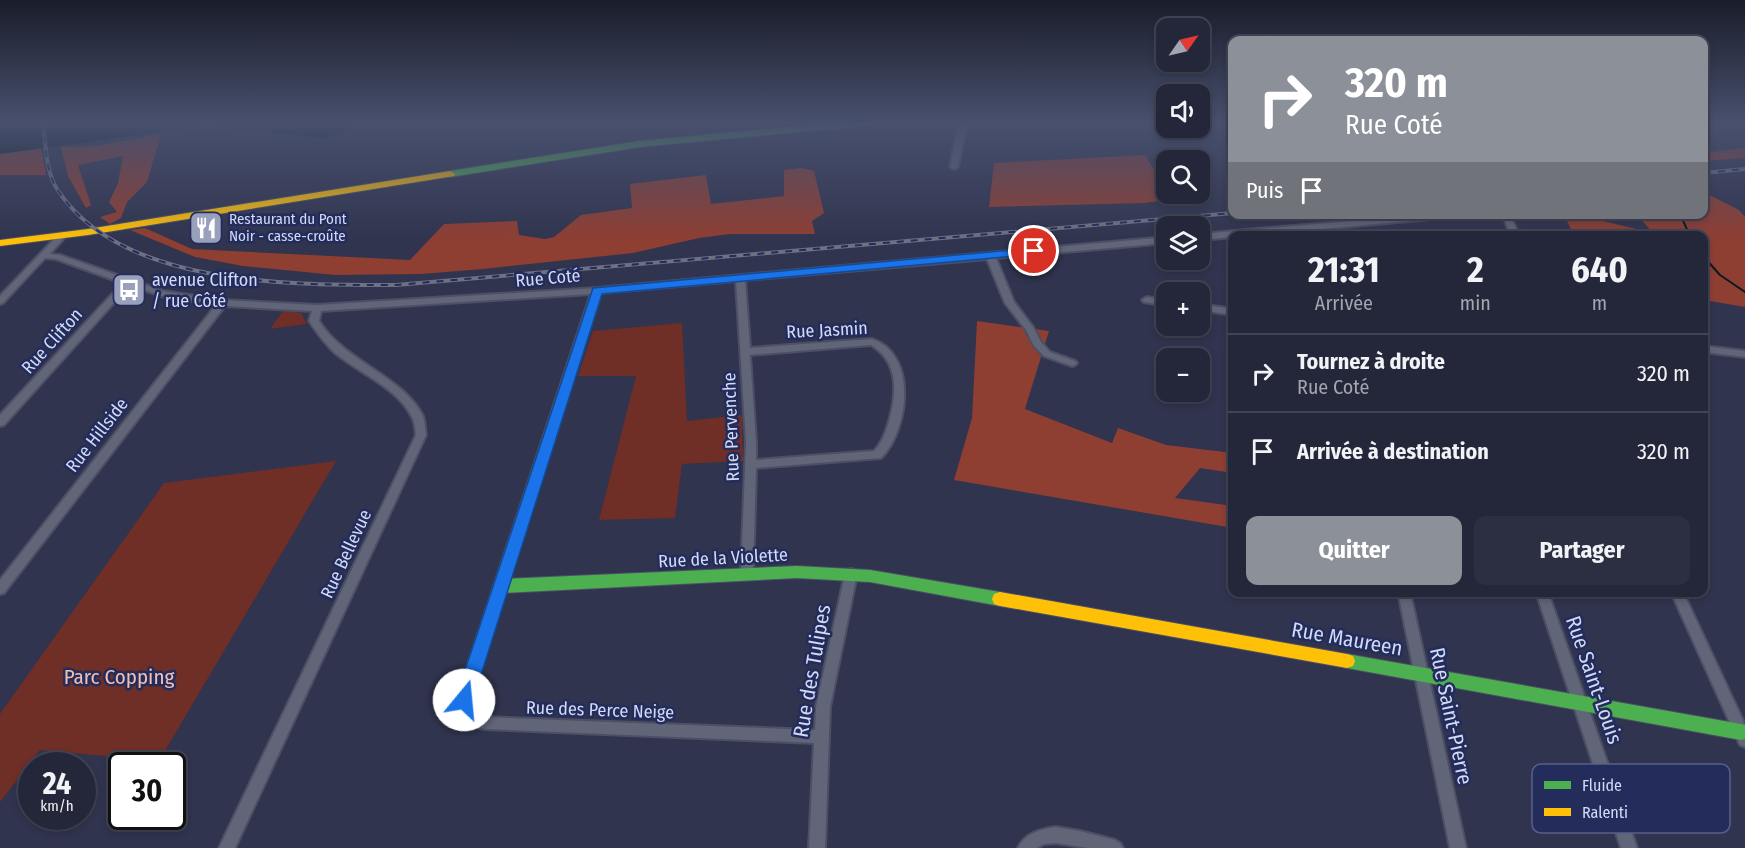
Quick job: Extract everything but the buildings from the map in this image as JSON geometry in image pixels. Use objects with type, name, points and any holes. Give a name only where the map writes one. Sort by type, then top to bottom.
[{"type":"main road","points":[[0,243],[62,236],[530,162]]},
{"type":"main road","name":"Rue de la Violette","points":[[502,586],[809,572],[851,574],[944,589]]},
{"type":"main road","name":"Rue Maureen","points":[[944,589],[1579,702],[1743,736]]},
{"type":"street","points":[[954,167],[955,162]]},
{"type":"street","points":[[1266,231],[1398,219]]},
{"type":"street","points":[[1210,236],[1228,234]]},
{"type":"street","points":[[0,301],[46,256],[62,236]]},
{"type":"street","name":"Rue Coté","points":[[46,256],[57,257],[161,293],[222,303],[317,308],[597,291],[1156,241]]},
{"type":"street","points":[[990,255],[1010,303],[1030,329],[1037,344],[1047,354],[1072,363]]},
{"type":"street","name":"Rue Pervenche","points":[[740,278],[752,464],[747,574]]},
{"type":"street","name":"Rue Clifton","points":[[0,422],[117,294],[130,284]]},
{"type":"street","name":"Rue des Perce Neige","points":[[597,291],[464,700],[466,712],[476,721],[820,737]]},
{"type":"street","points":[[1147,300],[1156,301]]},
{"type":"street","name":"Rue Hillside","points":[[0,589],[222,303]]},
{"type":"street","name":"Rue Bellevue","points":[[227,848],[421,435],[420,418],[413,407],[320,334],[314,321],[317,308]]},
{"type":"street","points":[[1210,309],[1228,311]]},
{"type":"street","name":"Rue Jasmin","points":[[745,352],[872,342],[886,352],[900,387],[888,443],[877,455],[752,464]]},
{"type":"street","points":[[1708,349],[1745,354]]},
{"type":"street","name":"Rue des Tulipes","points":[[817,848],[823,708],[851,574]]},
{"type":"street","name":"Rue Saint-Pierre","points":[[1405,597],[1458,848]]},
{"type":"street","name":"Rue Saint-Louis","points":[[1544,597],[1600,764]]},
{"type":"street","points":[[1679,597],[1743,736]]},
{"type":"street","name":"Rue Saint-Louis","points":[[1624,833],[1629,848]]},
{"type":"street","points":[[1026,848],[1037,838],[1053,835],[1115,848]]},
{"type":"green space","points":[[283,311],[301,313],[307,324],[270,329]]},
{"type":"green space","points":[[682,323],[687,421],[742,415],[743,461],[682,464],[675,518],[599,520],[636,376],[578,376],[593,331]]},
{"type":"green space","name":"Parc Copping","points":[[336,461],[164,752],[108,752],[108,756],[96,755],[96,752],[40,750],[38,752],[18,752],[18,779],[0,802],[0,714],[164,483]]},
{"type":"shaded area","points":[[0,162],[44,162],[46,175],[0,175]]},
{"type":"shaded area","points":[[65,162],[95,162],[78,165],[91,205],[86,208],[68,176]]},
{"type":"shaded area","points":[[122,162],[153,162],[147,182],[127,202],[121,218],[110,224],[100,217],[117,212],[109,202],[118,183]]},
{"type":"shaded area","points":[[1149,162],[1156,173],[1156,201],[989,207],[994,163]]},
{"type":"shaded area","points":[[802,168],[814,171],[824,213],[812,221],[815,234],[730,234],[699,238],[633,253],[483,269],[421,274],[335,275],[243,266],[195,257],[130,230],[145,228],[192,249],[410,260],[444,224],[517,221],[519,235],[545,239],[554,237],[581,215],[632,208],[630,184],[706,175],[711,204],[784,196],[784,170]]},
{"type":"shaded area","points":[[1708,194],[1739,210],[1745,217],[1745,307],[1708,301],[1708,231],[1651,231],[1641,219],[1708,219]]},
{"type":"shaded area","points":[[1566,219],[1595,219],[1645,231],[1572,231]]},
{"type":"shaded area","points":[[977,321],[1049,331],[1025,409],[1112,443],[1118,428],[1166,445],[1228,452],[1228,472],[1200,468],[1175,498],[1228,505],[1228,527],[954,480],[972,418]]},
{"type":"waterway","points":[[1682,219],[1688,231]]},
{"type":"waterway","points":[[1708,262],[1720,275],[1745,292]]},
{"type":"railway","points":[[48,162],[50,174],[57,189],[85,221],[122,245],[165,262],[211,274],[308,284],[396,285],[1228,213]]},
{"type":"railway","points":[[1708,173],[1745,169]]},
{"type":"traffic: fast","points":[[450,174],[529,162]]},
{"type":"traffic: fast","points":[[502,586],[797,572],[870,576],[1000,599]]},
{"type":"traffic: fast","points":[[1347,661],[1741,732]]},
{"type":"traffic: slow","points":[[0,243],[88,232],[450,174]]},
{"type":"traffic: slow","points":[[1000,599],[1347,661]]},
{"type":"place","name":"Restaurant du Pont Noir - casse-croûte","points":[[206,228]]},
{"type":"place","name":"avenue Clifton / rue Côté","points":[[129,290]]},
{"type":"route","points":[[464,700],[597,291],[1034,251]]}]
